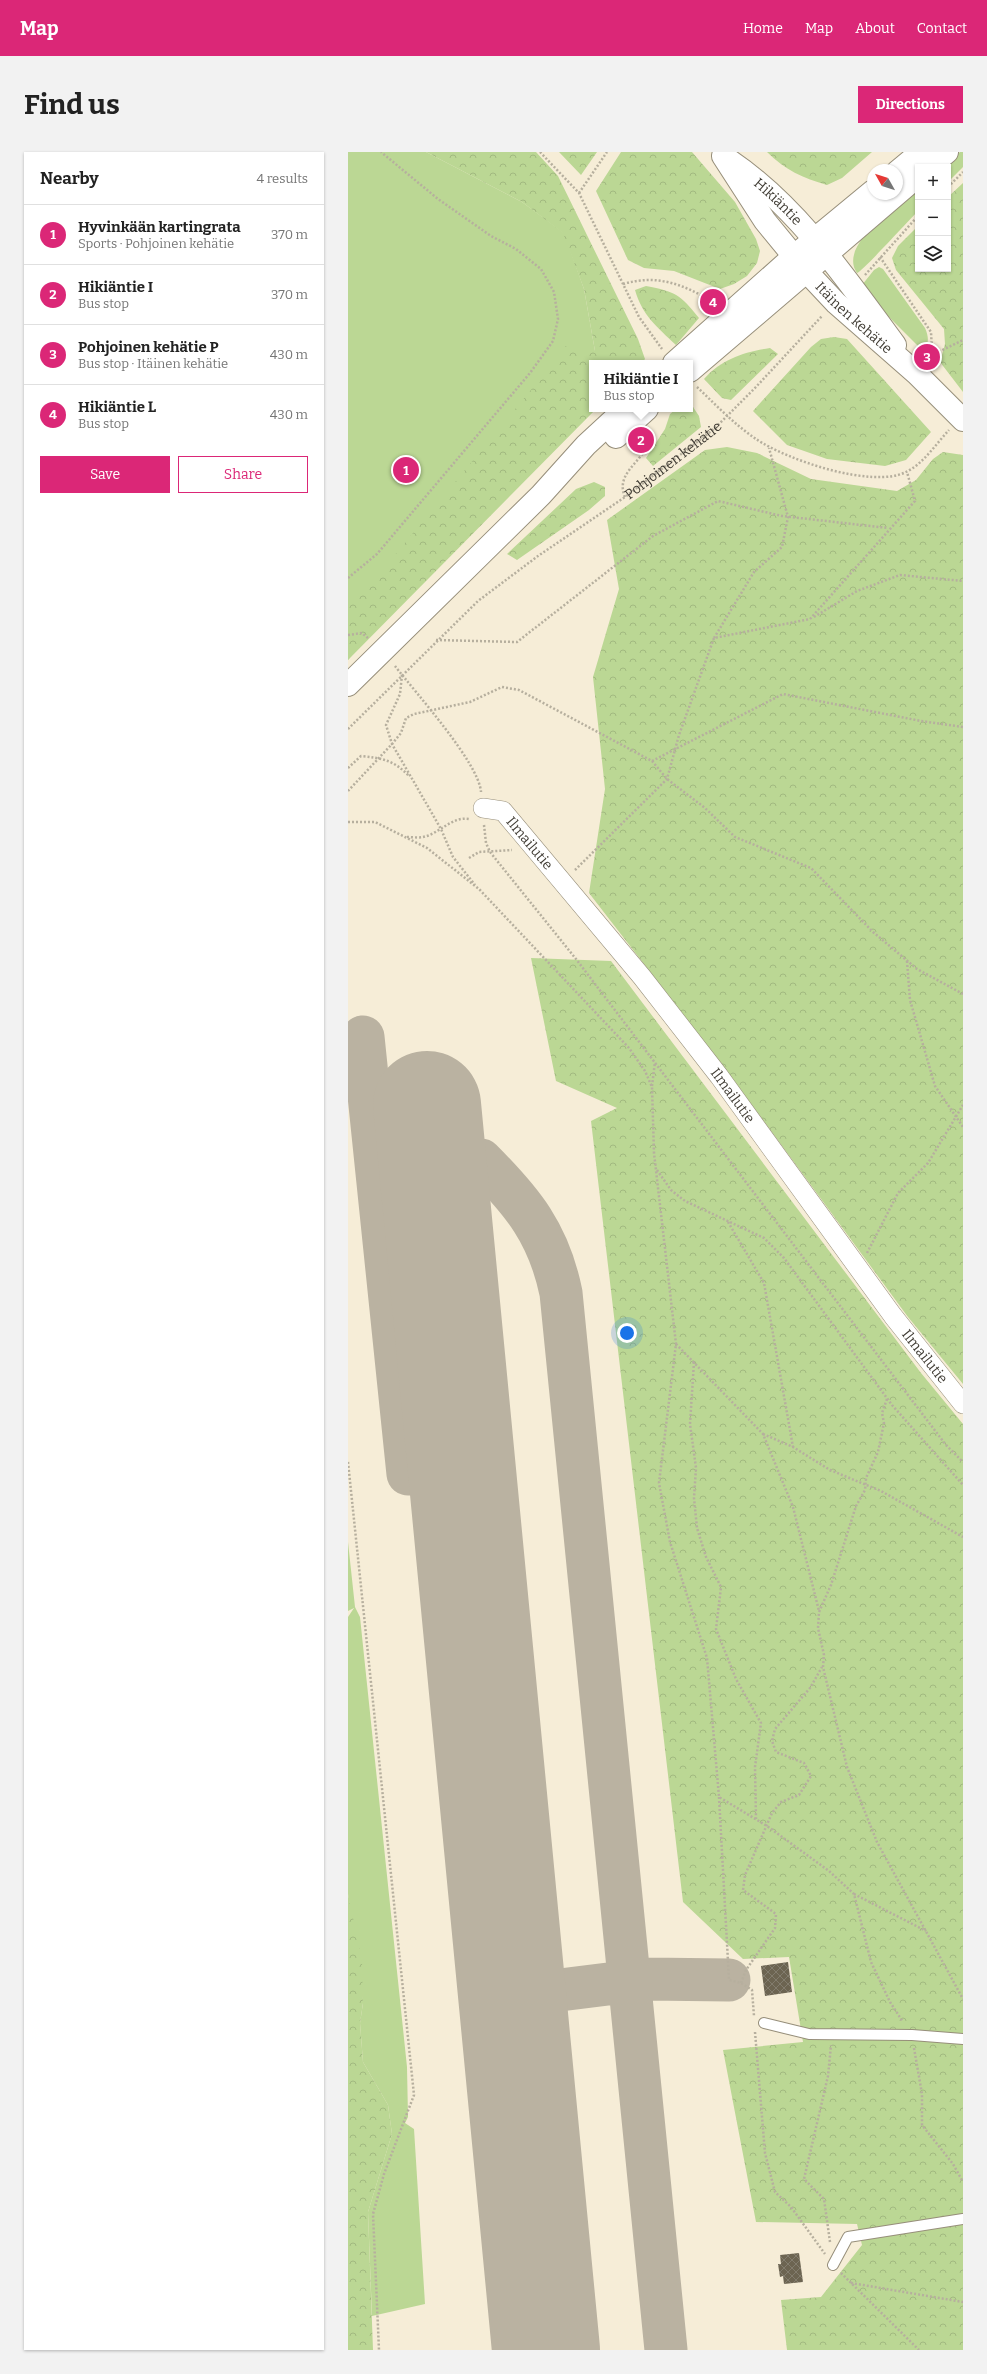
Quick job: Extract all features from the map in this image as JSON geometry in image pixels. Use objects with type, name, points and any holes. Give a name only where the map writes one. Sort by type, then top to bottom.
[{"type":"main road","points":[[903,167],[921,152]]},
{"type":"main road","points":[[932,164],[946,152]]},
{"type":"main road","name":"Hikiäntie","points":[[721,154],[751,176],[795,219],[820,247]]},
{"type":"main road","name":"Hikiäntie","points":[[721,154],[761,215],[799,264]]},
{"type":"main road","points":[[671,359],[820,247],[915,178]]},
{"type":"main road","points":[[820,247],[867,197]]},
{"type":"main road","name":"Itäinen kehätie","points":[[820,247],[922,366],[962,418]]},
{"type":"main road","points":[[693,376],[799,264]]},
{"type":"main road","name":"Itäinen kehätie","points":[[799,264],[836,303],[922,366]]},
{"type":"main road","points":[[348,685],[541,495],[586,445],[622,412]]},
{"type":"main road","points":[[541,495],[595,455],[644,412]]},
{"type":"street","name":"Ilmailutie","points":[[483,815],[503,812],[642,978],[719,1076],[856,1265],[963,1404]]},
{"type":"lane","points":[[764,2023],[810,2034],[912,2035],[963,2039]]},
{"type":"lane","points":[[833,2265],[848,2237],[963,2219]]},
{"type":"path","points":[[348,578],[377,554],[530,373],[553,341],[558,319],[554,292],[541,269],[516,249],[491,236],[438,199],[381,152]]},
{"type":"path","points":[[540,152],[579,193],[639,317],[671,359]]},
{"type":"path","points":[[579,193],[607,152]]},
{"type":"path","points":[[951,184],[963,172]]},
{"type":"path","points":[[854,288],[915,219]]},
{"type":"path","points":[[880,257],[931,332],[932,350],[922,366]]},
{"type":"path","points":[[623,284],[637,280],[665,280],[694,291],[713,302]]},
{"type":"path","name":"Pohjoinen kehätie","points":[[348,729],[478,600],[625,497],[729,416],[836,303]]},
{"type":"path","points":[[922,366],[963,340]]},
{"type":"path","points":[[693,378],[729,416],[756,439],[769,447],[804,462],[854,475],[886,478],[907,472],[920,461],[962,418]]},
{"type":"path","points":[[625,497],[622,489],[622,480],[646,448],[649,442],[647,434]]},
{"type":"path","points":[[561,883],[667,779],[675,748],[714,638],[754,572],[782,547],[788,517],[769,447]]},
{"type":"path","points":[[810,619],[889,528],[915,501],[907,472]]},
{"type":"path","points":[[436,640],[517,642],[653,536],[718,501],[788,517],[889,528]]},
{"type":"path","points":[[714,638],[810,619],[857,591],[900,575],[963,581]]},
{"type":"path","points":[[402,675],[476,773],[481,788],[486,843],[490,852],[655,1062],[946,1444],[963,1462]]},
{"type":"path","points":[[402,675],[400,694],[386,725],[392,744],[441,829],[453,857],[479,889],[629,1048],[645,1071],[652,1087]]},
{"type":"path","points":[[348,791],[380,758],[401,733],[406,718],[414,714],[431,712],[470,702],[502,687],[519,690],[652,761],[667,779],[705,808],[735,837],[811,868],[873,932],[917,968],[963,994]]},
{"type":"path","points":[[652,761],[783,694],[921,721],[963,727]]},
{"type":"path","points":[[348,768],[360,756],[380,758],[399,765],[413,781]]},
{"type":"path","points":[[405,837],[423,838],[464,818],[483,815]]},
{"type":"path","points":[[348,822],[375,822],[427,848],[479,889]]},
{"type":"path","points":[[469,858],[479,852],[522,848],[530,844]]},
{"type":"path","points":[[907,960],[910,1000],[934,1086],[955,1119],[963,1127]]},
{"type":"path","points":[[655,1062],[652,1087],[656,1170],[676,1344],[659,1483],[670,1542],[707,1658],[719,1797],[729,1980],[741,1983],[752,1990],[754,2022]]},
{"type":"path","points":[[856,1265],[864,1259],[898,1193],[928,1163],[963,1105]]},
{"type":"path","points":[[656,1170],[671,1190],[685,1201],[764,1238],[784,1258],[887,1399],[940,1462],[963,1485]]},
{"type":"path","points":[[728,1222],[764,1283],[793,1447]]},
{"type":"path","points":[[676,1344],[763,1434],[793,1507],[819,1612],[818,1628],[824,1655],[823,1667],[847,1768],[876,1842],[963,1999]]},
{"type":"path","points":[[694,1362],[690,1424],[696,1468],[694,1498],[697,1528],[706,1557],[721,1587],[716,1629],[736,1679],[760,1723],[755,1767],[756,1820]]},
{"type":"path","points":[[819,1612],[831,1585],[856,1506],[878,1452],[884,1423],[882,1413],[887,1399]]},
{"type":"path","points":[[763,1434],[793,1447],[830,1470],[881,1491],[963,1537]]},
{"type":"path","points":[[348,1462],[414,2095],[384,2174],[373,2214],[379,2350]]},
{"type":"path","points":[[741,1983],[746,1970],[775,1928],[776,1914],[743,1890],[745,1875],[772,1812],[781,1802],[799,1795],[811,1776],[804,1763],[776,1752],[772,1741],[775,1729],[810,1688],[823,1667]]},
{"type":"path","points":[[719,1797],[767,1826],[829,1871],[854,1894],[926,1931]]},
{"type":"path","points":[[854,1894],[871,1962],[890,2002],[912,2035],[922,2094],[922,2125],[953,2164],[963,2182]]},
{"type":"path","points":[[753,2015],[764,2023]]},
{"type":"path","points":[[754,2030],[765,2153],[775,2192],[791,2207],[833,2265],[919,2350]]},
{"type":"path","points":[[832,2034],[828,2076],[804,2179],[824,2199],[833,2265]]},
{"type":"path","points":[[851,2282],[963,2302]]},
{"type":"green space","points":[[348,152],[426,152],[522,202],[564,233],[584,289],[595,351],[593,360],[589,360],[589,367],[348,660]]},
{"type":"green space","points":[[426,152],[536,152],[558,176],[638,339],[645,359],[589,360],[589,412],[593,412],[348,660],[348,607],[384,568],[545,373],[564,346],[595,351],[584,289],[563,233],[522,202]]},
{"type":"green space","points":[[559,152],[597,152],[581,175]]},
{"type":"green space","points":[[621,152],[692,152],[735,202],[756,239],[760,251],[757,263],[747,276],[734,284],[720,289],[674,271],[644,268],[628,260],[596,191]]},
{"type":"green space","points":[[767,152],[872,152],[842,178],[827,185],[795,173]]},
{"type":"green space","points":[[960,152],[963,152],[963,167],[951,179],[951,164],[946,164]]},
{"type":"green space","points":[[963,183],[963,392],[940,362],[945,344],[944,329],[896,270],[892,258],[898,246],[915,229],[915,272],[951,272],[951,194]]},
{"type":"green space","points":[[915,190],[915,214],[877,255],[857,273],[853,262],[856,250],[863,238],[873,226]]},
{"type":"green space","points":[[879,267],[883,269],[925,328],[928,340],[924,352],[882,310],[862,285],[874,270]]},
{"type":"green space","points":[[646,286],[671,292],[677,295],[699,318],[676,345],[651,320],[642,307],[635,290]]},
{"type":"green space","points":[[834,337],[847,339],[931,432],[906,460],[885,466],[827,459],[787,445],[753,411],[811,347],[821,339]]},
{"type":"green space","points":[[770,348],[778,354],[731,400],[722,398],[704,379],[726,361],[742,354]]},
{"type":"green space","points":[[693,407],[699,416],[701,427],[653,466],[646,458],[665,429],[670,414],[672,412],[693,412]]},
{"type":"green space","points":[[727,447],[757,453],[811,479],[897,491],[916,480],[933,459],[943,452],[963,455],[963,1384],[908,1317],[726,1070],[589,893],[605,789],[593,677],[619,589],[607,520],[705,450]]},
{"type":"green space","points":[[594,482],[605,487],[605,496],[589,510],[517,560],[507,554],[576,489]]},
{"type":"green space","points":[[531,958],[611,961],[921,1373],[963,1424],[963,2350],[787,2350],[781,2300],[821,2297],[862,2245],[857,2224],[756,2222],[723,2050],[803,2042],[789,1957],[743,1959],[683,1902],[591,1121],[617,1108],[556,1081]]},
{"type":"green space","points":[[348,1542],[355,1607],[360,1617],[407,2067],[408,2117],[405,2123],[414,2129],[425,2304],[372,2316],[368,2212],[392,2134],[388,2105],[363,2062],[360,2023],[363,2003],[348,1894],[348,1617],[354,1608],[348,1611]]},
{"type":"green space","points":[[348,1894],[362,1960],[363,2003],[360,2023],[363,2062],[388,2105],[392,2134],[368,2212],[373,2350],[348,2350]]},
{"type":"building","points":[[788,1962],[792,1992],[765,1996],[761,1966]]},
{"type":"building","points":[[799,2253],[803,2282],[784,2284],[783,2276],[780,2277],[778,2264],[781,2264],[780,2255]]},
{"type":"taxiway","points":[[363,1037],[408,1474]]},
{"type":"taxiway","points":[[432,1162],[481,1160],[496,1175],[522,1205],[541,1236],[556,1272],[561,1293],[666,2350]]},
{"type":"taxiway","points":[[512,1996],[648,1979],[729,1980]]},
{"type":"runway","points":[[427,1105],[546,2350]]},
{"type":"place","name":"Hikiäntie L","points":[[713,302]]},
{"type":"place","name":"Pohjoinen kehätie P","points":[[927,357]]},
{"type":"place","name":"Hikiäntie I","points":[[641,440]]},
{"type":"place","name":"Hyvinkään kartingrata","points":[[406,470]]}]
